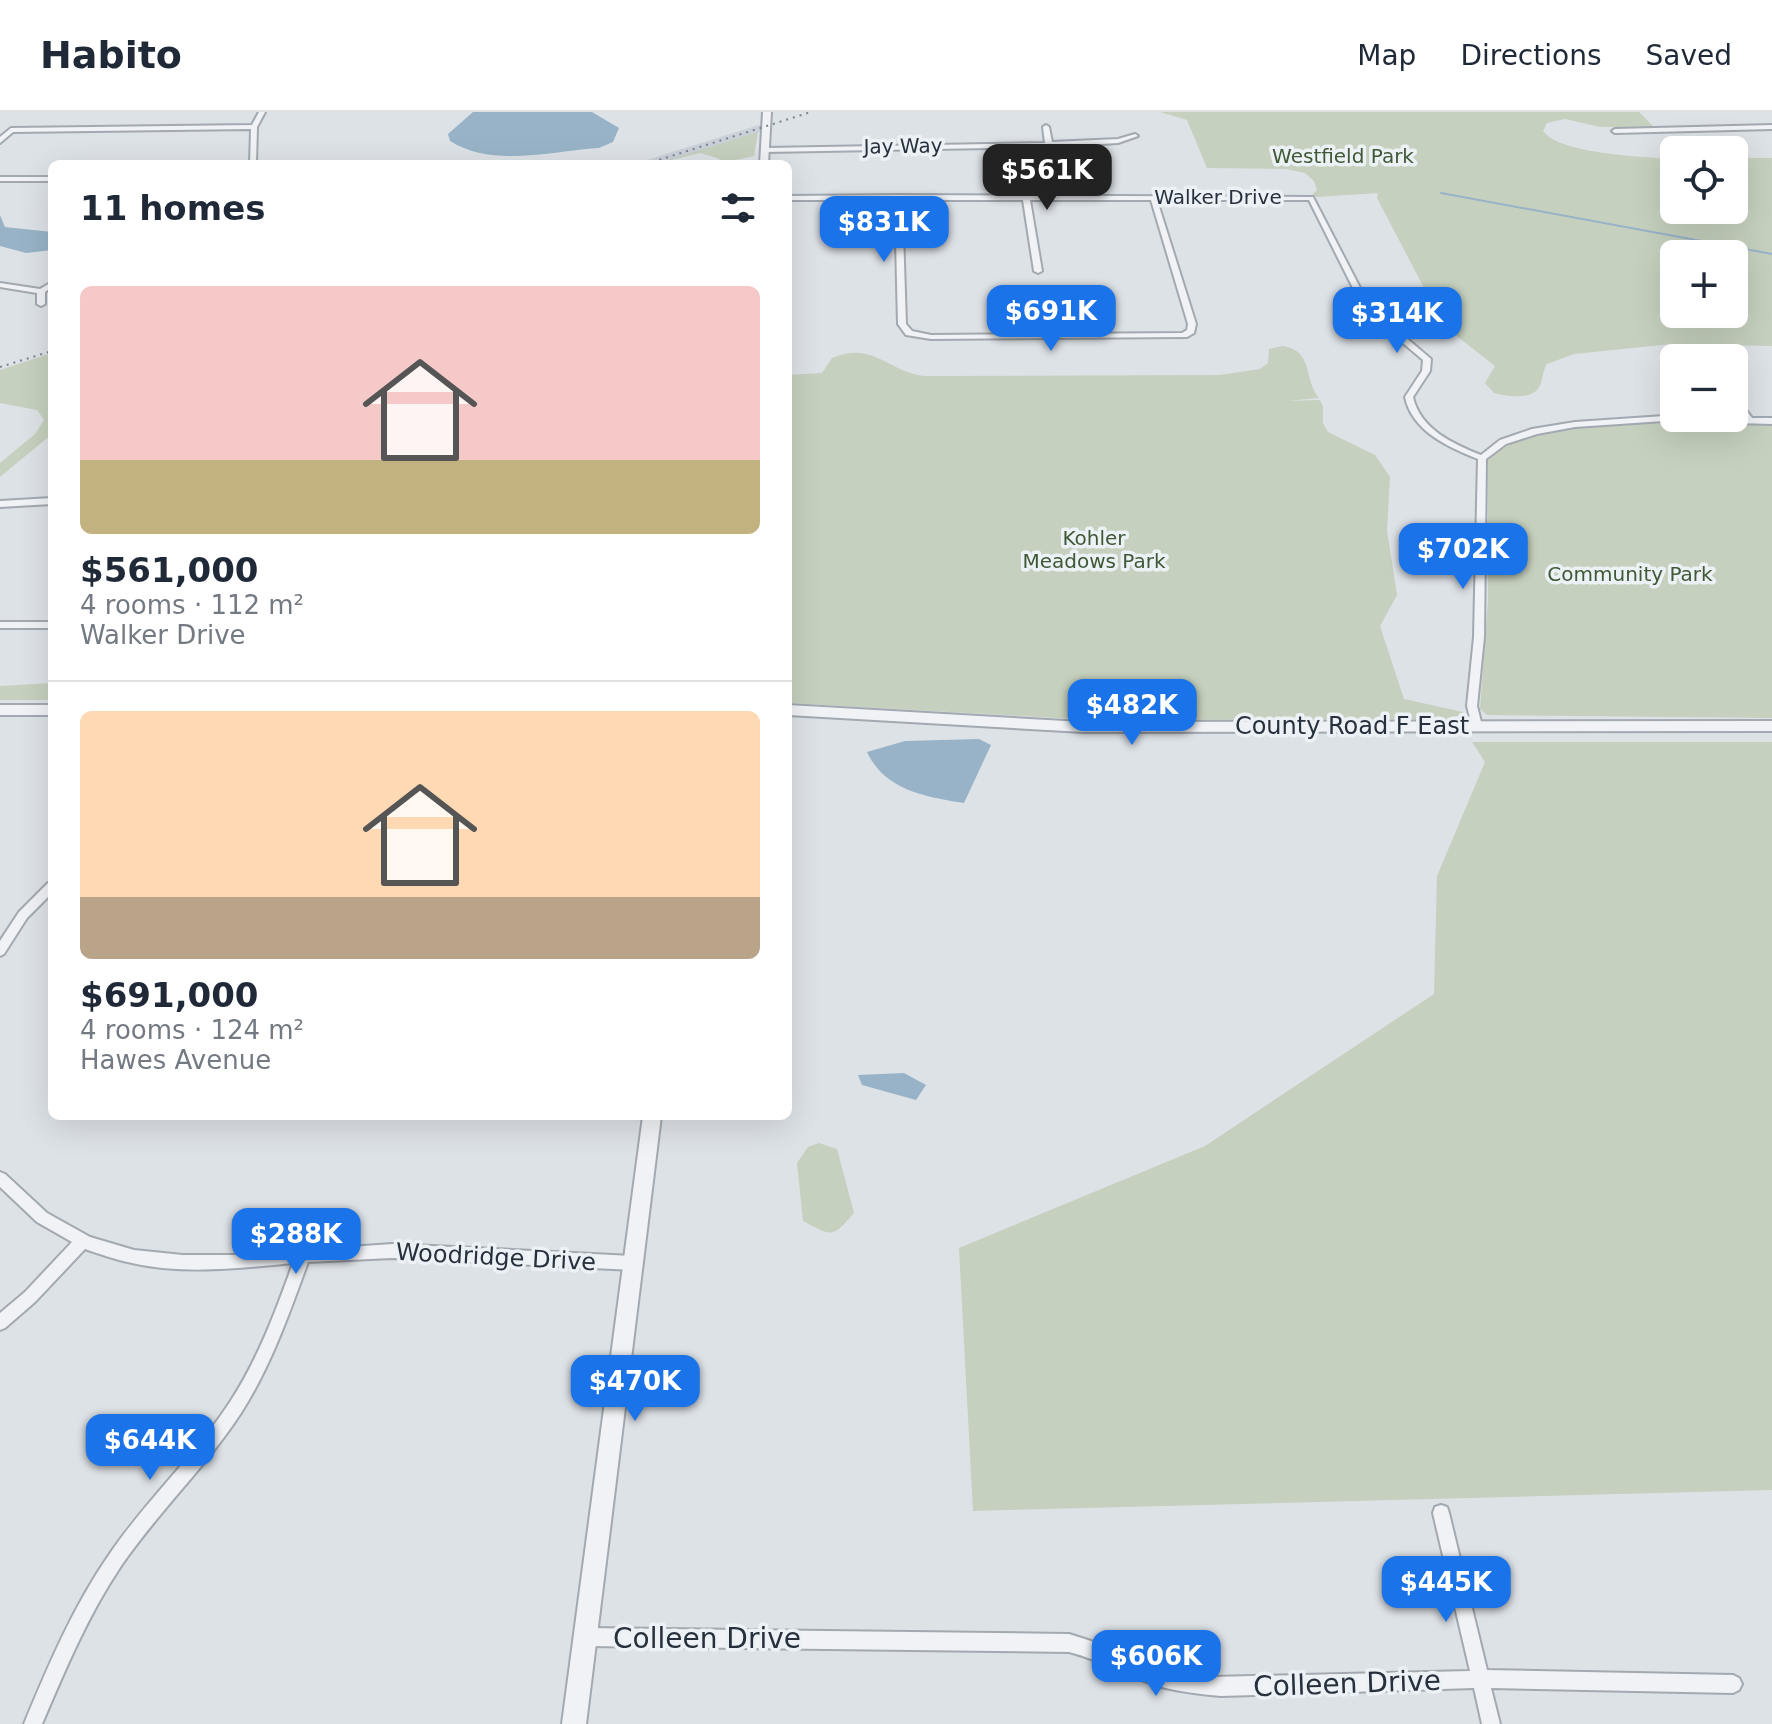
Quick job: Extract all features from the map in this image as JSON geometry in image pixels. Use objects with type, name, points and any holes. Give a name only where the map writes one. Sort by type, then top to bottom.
[{"type":"street","points":[[253,160],[254,127],[262,112]]},
{"type":"street","points":[[766,150],[763,145],[767,112]]},
{"type":"street","points":[[765,160],[770,145],[774,112]]},
{"type":"street","points":[[0,141],[11,130],[254,127]]},
{"type":"street","points":[[1046,127],[1049,145]]},
{"type":"street","points":[[1615,131],[1772,127]]},
{"type":"street","name":"Jay Way","points":[[766,150],[1049,145],[1115,142],[1135,136]]},
{"type":"street","points":[[0,179],[48,179]]},
{"type":"street","points":[[898,197],[902,327],[915,336],[1172,337],[1186,334],[1192,327],[1153,197]]},
{"type":"street","points":[[1026,197],[1038,271]]},
{"type":"street","name":"Walker Drive","points":[[792,198],[1311,198],[1366,306],[1380,323],[1427,359],[1426,369],[1409,397],[1414,416],[1455,445],[1482,458]]},
{"type":"street","points":[[0,285],[41,291],[48,287]]},
{"type":"street","points":[[41,291],[41,304]]},
{"type":"street","points":[[1477,726],[1472,706],[1479,637],[1482,458],[1500,445],[1573,424],[1772,421]]},
{"type":"street","points":[[0,504],[48,501]]},
{"type":"street","points":[[0,625],[48,625]]},
{"type":"street","points":[[0,710],[48,710]]},
{"type":"street","name":"County Road F East","points":[[792,710],[1083,727],[1772,726]]},
{"type":"street","points":[[0,951],[23,915],[48,890]]},
{"type":"street","points":[[574,1724],[651,1120]]},
{"type":"street","name":"Woodridge Drive","points":[[0,1178],[42,1219],[81,1243],[126,1255],[190,1263],[427,1251],[545,1261],[633,1263]]},
{"type":"street","points":[[0,1323],[30,1297],[81,1243]]},
{"type":"street","points":[[33,1724],[86,1607],[114,1562],[146,1517],[208,1446],[257,1371],[303,1256]]},
{"type":"street","points":[[1441,1513],[1491,1724]]},
{"type":"street","name":"Colleen Drive","points":[[585,1637],[1069,1643],[1100,1651],[1152,1675],[1187,1685],[1221,1687],[1480,1679],[1733,1684]]},
{"type":"shaded area","points":[[762,124],[762,131],[671,160],[647,160]]},
{"type":"green space","name":"Westfield Park","points":[[1160,112],[1639,112],[1654,127],[1600,127],[1565,119],[1547,123],[1543,131],[1566,145],[1660,158],[1660,224],[1748,224],[1748,158],[1772,158],[1772,346],[1660,344],[1574,354],[1547,364],[1540,386],[1529,395],[1494,393],[1485,383],[1495,366],[1444,326],[1377,198],[1378,193],[1317,197],[1312,195],[1317,190],[1314,181],[1305,173],[1286,169],[1207,168],[1187,120]]},
{"type":"green space","points":[[758,132],[754,156],[719,160],[700,153],[668,160]]},
{"type":"green space","name":"Kohler Meadows Park","points":[[1283,346],[1299,354],[1319,398],[1287,401],[1320,400],[1323,423],[1328,432],[1375,455],[1390,477],[1387,531],[1397,595],[1380,626],[1404,699],[1463,712],[1461,715],[1446,719],[1094,720],[792,703],[792,375],[822,373],[832,358],[859,353],[926,376],[1220,375],[1260,369],[1268,363],[1269,349]]},
{"type":"green space","points":[[48,354],[48,437],[0,477],[0,463],[35,434],[44,420],[37,410],[0,403],[0,370]]},
{"type":"green space","name":"Community Park","points":[[1660,423],[1660,432],[1748,432],[1748,425],[1772,425],[1772,718],[1487,715],[1480,709],[1488,601],[1488,460],[1522,440],[1596,426]]},
{"type":"green space","points":[[48,683],[48,700],[0,700],[0,686]]},
{"type":"green space","points":[[1472,742],[1772,742],[1772,1490],[973,1511],[959,1248],[1205,1146],[1434,994],[1437,876],[1485,762]]},
{"type":"green space","points":[[819,1143],[837,1149],[854,1213],[832,1232],[803,1221],[797,1163],[808,1147]]},
{"type":"water","points":[[473,112],[592,112],[619,128],[613,142],[599,148],[503,156],[467,149],[450,141],[448,134]]},
{"type":"water","points":[[0,215],[5,227],[48,232],[48,250],[26,253],[0,246]]},
{"type":"water","points":[[979,739],[991,745],[964,803],[922,795],[896,784],[875,765],[867,752],[905,741]]},
{"type":"water","points":[[904,1073],[926,1085],[916,1100],[862,1085],[858,1075]]},
{"type":"waterway","points":[[1441,193],[1772,254]]},
{"type":"railway","points":[[659,160],[811,112]]},
{"type":"railway","points":[[0,367],[48,352]]}]
